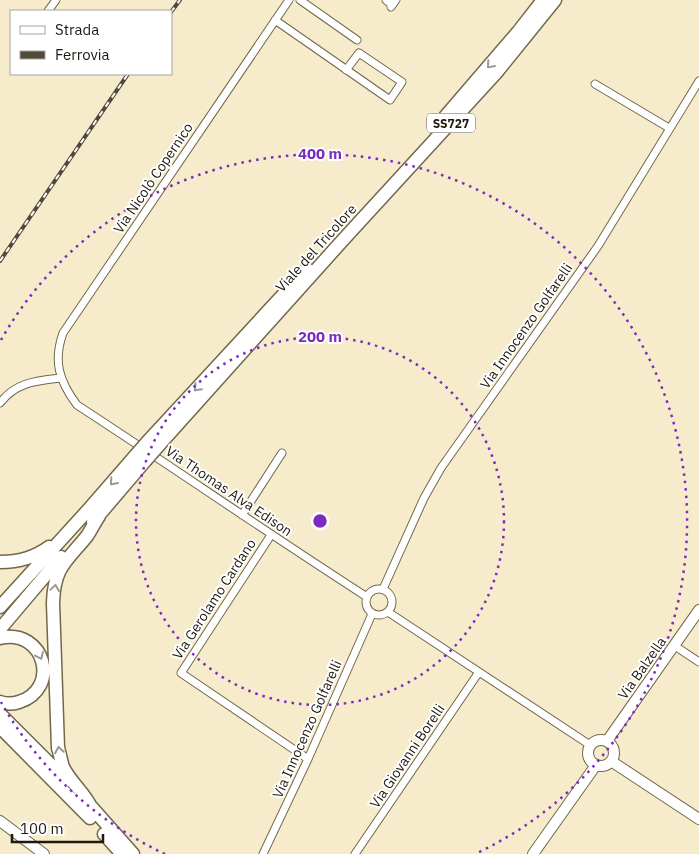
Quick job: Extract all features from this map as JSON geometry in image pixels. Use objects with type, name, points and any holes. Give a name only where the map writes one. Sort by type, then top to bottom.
[{"type":"highway","name":"Viale del Tricolore","points":[[94,513],[154,442],[328,252],[518,32],[542,0]]},
{"type":"highway","name":"Viale del Tricolore","points":[[339,238],[496,73],[555,0]]},
{"type":"highway","points":[[0,562],[24,560],[41,553],[94,513]]},
{"type":"highway","points":[[0,607],[94,513]]},
{"type":"highway","points":[[0,630],[94,513]]},
{"type":"highway","points":[[91,807],[85,795],[62,765],[58,748],[53,592],[61,566],[88,534],[94,513]]},
{"type":"highway","points":[[0,638],[9,636],[20,637],[30,642],[38,651],[43,661],[44,672],[41,684],[26,700],[15,704],[0,702]]},
{"type":"highway","points":[[0,714],[91,807],[133,854]]},
{"type":"highway","points":[[0,727],[85,812],[122,854]]},
{"type":"street","name":"Via Nicolò Copernico","points":[[77,405],[61,378],[58,358],[59,344],[63,333],[289,0]]},
{"type":"street","points":[[300,0],[357,40]]},
{"type":"street","points":[[275,20],[346,70],[390,100],[402,82],[358,53],[346,70]]},
{"type":"street","name":"Via Innocenzo Golfarelli","points":[[383,589],[424,498],[441,468],[598,246],[699,81]]},
{"type":"street","points":[[595,84],[669,128]]},
{"type":"street","points":[[0,403],[8,394],[29,382],[61,378]]},
{"type":"street","name":"Via Thomas Alva Edison","points":[[77,405],[165,462],[270,535],[367,597]]},
{"type":"street","points":[[242,515],[282,454]]},
{"type":"street","name":"Via Gerolamo Cardano","points":[[270,535],[181,673],[308,759]]},
{"type":"street","points":[[383,589],[392,597],[392,605],[388,612],[380,616],[372,614],[366,604],[367,597],[372,591],[383,589]]},
{"type":"street","name":"Via Balzella","points":[[607,741],[699,610]]},
{"type":"street","points":[[388,612],[590,745]]},
{"type":"street","name":"Via Innocenzo Golfarelli","points":[[263,854],[308,759],[372,614]]},
{"type":"street","points":[[675,646],[699,662]]},
{"type":"street","name":"Via Giovanni Borelli","points":[[355,854],[479,672]]},
{"type":"street","points":[[600,740],[607,741],[614,750],[611,761],[604,766],[592,762],[588,754],[590,745],[600,740]]},
{"type":"street","points":[[611,761],[699,820]]},
{"type":"street","points":[[536,853],[596,764]]},
{"type":"street","points":[[0,821],[44,854]]},
{"type":"railway","points":[[172,11],[180,0]]},
{"type":"railway","points":[[0,261],[127,75]]}]
